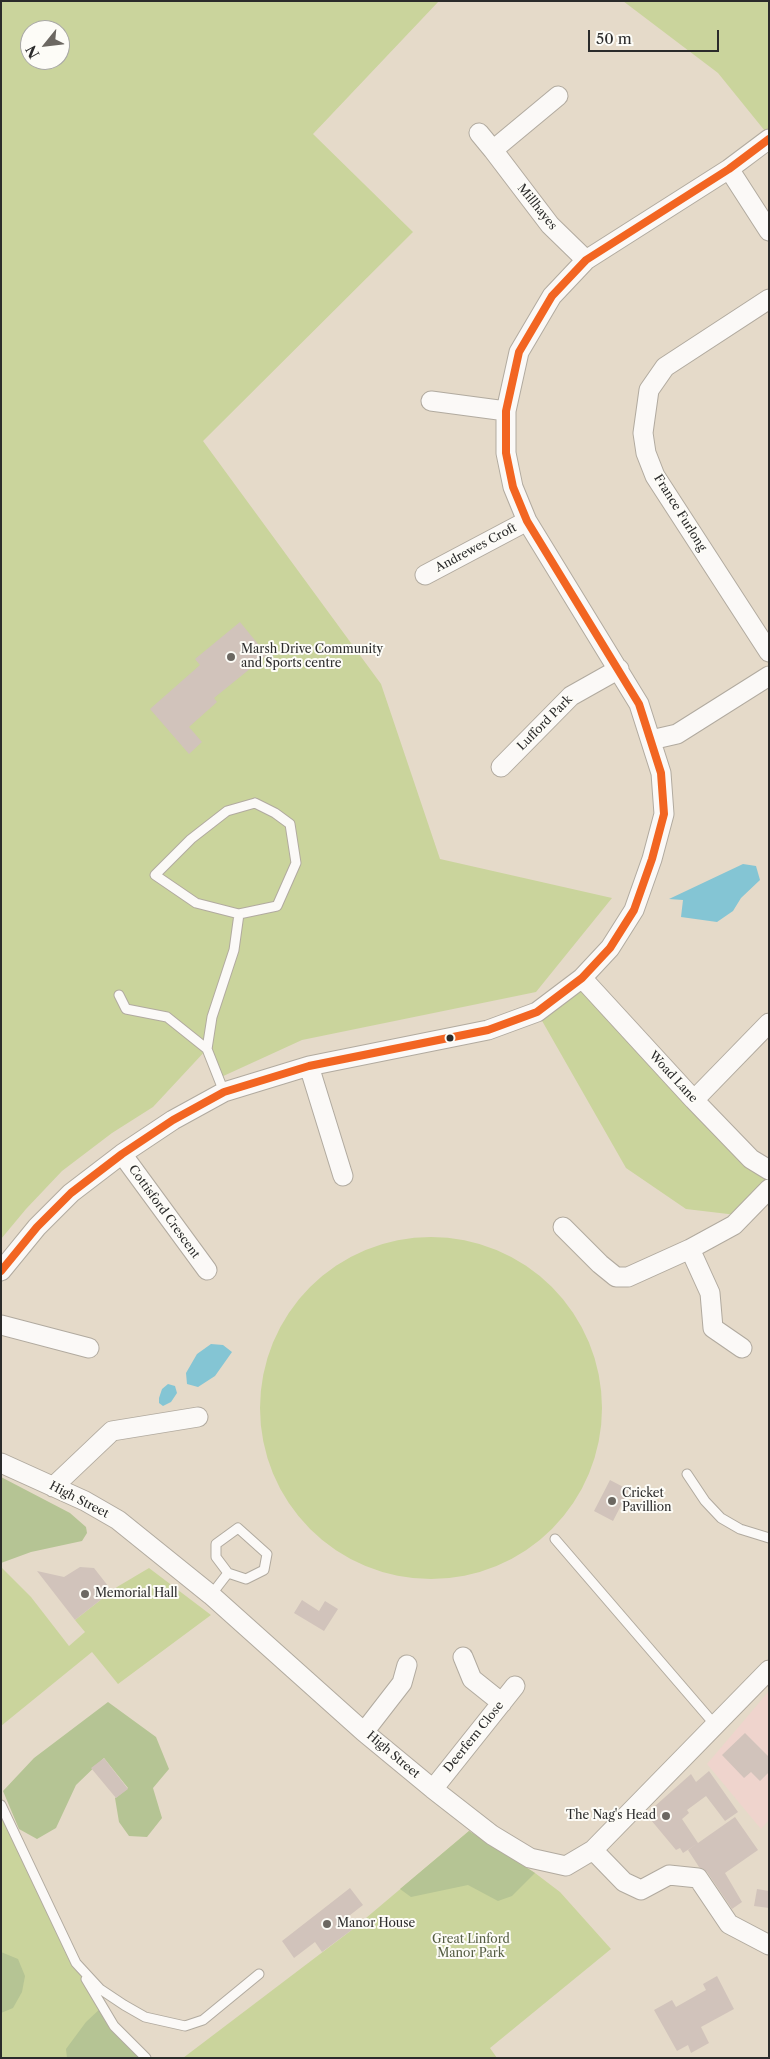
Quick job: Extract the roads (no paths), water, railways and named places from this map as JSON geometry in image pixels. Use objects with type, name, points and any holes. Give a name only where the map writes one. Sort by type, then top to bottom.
[{"type":"street","points":[[493,150],[558,96]]},
{"type":"street","name":"Millhayes","points":[[479,133],[550,225],[586,260]]},
{"type":"street","points":[[1,1271],[37,1227],[71,1193],[122,1154],[173,1120],[224,1092],[309,1066],[488,1030],[537,1012],[582,978],[610,948],[634,910],[652,859],[664,814],[660,773],[652,740],[639,704],[527,521],[513,487],[506,453],[506,411],[519,352],[552,296],[586,260],[729,169],[769,139]]},
{"type":"street","points":[[729,169],[769,231]]},
{"type":"street","name":"France Furlong","points":[[769,299],[666,367],[650,390],[643,433],[646,453],[655,476],[769,652]]},
{"type":"street","points":[[431,401],[506,411]]},
{"type":"street","name":"Andrewes Croft","points":[[425,575],[527,521]]},
{"type":"street","name":"Lufford Park","points":[[501,767],[571,696],[619,669]]},
{"type":"street","points":[[652,740],[677,734],[769,676]]},
{"type":"street","name":"Woad Lane","points":[[582,978],[751,1159],[769,1170]]},
{"type":"street","points":[[694,1100],[769,1022]]},
{"type":"street","points":[[309,1066],[343,1176]]},
{"type":"street","name":"Cottisford Crescent","points":[[122,1154],[206,1270]]},
{"type":"street","points":[[563,1227],[600,1264],[616,1277],[628,1277],[690,1249],[734,1225],[769,1189]]},
{"type":"street","points":[[690,1249],[710,1292],[713,1328],[742,1348]]},
{"type":"street","points":[[1,1325],[89,1348]]},
{"type":"street","points":[[53,1487],[112,1431],[198,1417]]},
{"type":"street","name":"High Street","points":[[1,1463],[85,1501],[118,1520],[211,1595],[364,1732],[433,1789],[492,1835],[530,1858],[566,1866],[593,1850],[769,1670]]},
{"type":"street","points":[[463,1657],[472,1679],[502,1703]]},
{"type":"street","points":[[364,1732],[402,1683],[407,1665]]},
{"type":"street","name":"Deerfern Close","points":[[433,1789],[515,1686]]},
{"type":"street","points":[[593,1850],[624,1882],[641,1890],[669,1875],[698,1878],[729,1924],[769,1945]]},
{"type":"lane","points":[[255,803],[275,813],[290,824],[296,863],[277,906],[239,914],[196,903],[155,875],[191,839],[227,811],[255,803]]},
{"type":"lane","points":[[224,1092],[207,1048],[212,1017],[234,950],[239,914]]},
{"type":"lane","points":[[119,995],[126,1009],[168,1017],[207,1048]]},
{"type":"lane","points":[[687,1474],[705,1501],[721,1518],[740,1529],[769,1538]]},
{"type":"lane","points":[[238,1528],[267,1554],[264,1570],[246,1579],[228,1573],[216,1557],[216,1544],[238,1528]]},
{"type":"lane","points":[[555,1539],[716,1726]]},
{"type":"lane","points":[[211,1595],[228,1573]]},
{"type":"lane","points":[[1,1805],[76,1963],[114,2026],[146,2058]]},
{"type":"lane","points":[[76,1963],[100,1989],[124,2005],[145,2017],[184,2026],[203,2020],[259,1974]]},
{"type":"water","points":[[743,864],[756,866],[760,880],[741,898],[733,911],[717,922],[681,917],[683,900],[669,899]]},
{"type":"water","points":[[211,1344],[223,1345],[232,1352],[215,1376],[198,1387],[187,1384],[186,1373],[197,1354]]},
{"type":"water","points":[[168,1384],[175,1386],[177,1393],[171,1402],[163,1406],[159,1403],[159,1398],[162,1389]]},
{"type":"place","name":"Marsh Drive Community and Sports centre","points":[[231,657]]},
{"type":"place","name":"Cricket Pavillion","points":[[612,1501]]},
{"type":"place","name":"Memorial Hall","points":[[85,1594]]},
{"type":"place","name":"The Nag's Head","points":[[666,1816]]},
{"type":"place","name":"Manor House","points":[[327,1924]]},
{"type":"park label","name":"Great Linford Manor Park","points":[[471,1947]]}]
